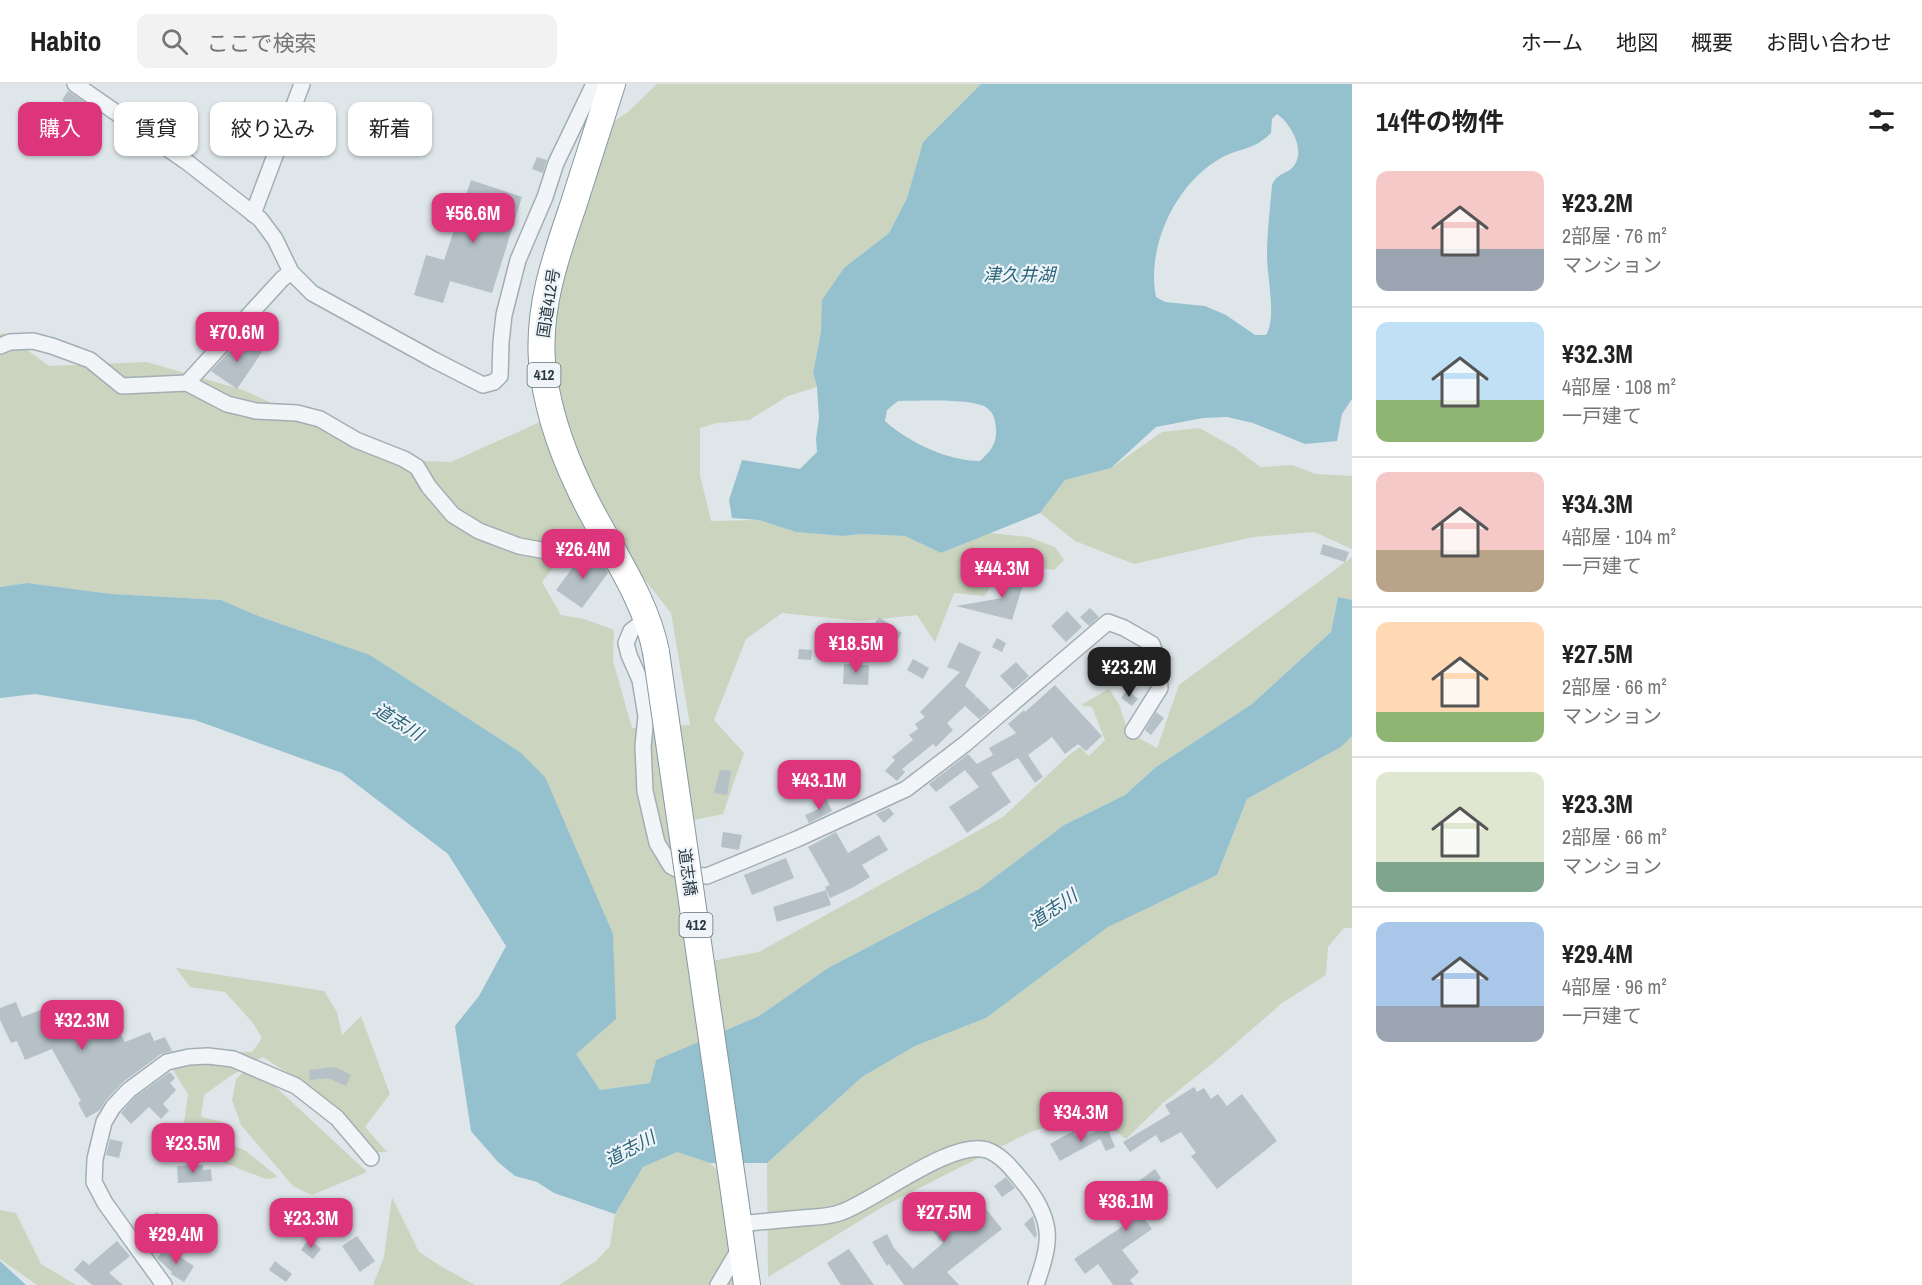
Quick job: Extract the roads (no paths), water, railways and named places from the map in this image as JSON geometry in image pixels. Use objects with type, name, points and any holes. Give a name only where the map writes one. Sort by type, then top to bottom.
[{"type":"highway","name":"国道412号","points":[[612,84],[546,295],[542,336],[545,387],[562,451],[646,619],[656,652]]},
{"type":"highway","name":"道志橋","points":[[656,652],[738,1223]]},
{"type":"highway","name":"412","points":[[738,1223],[747,1285]]},
{"type":"street","points":[[75,84],[188,162],[254,213],[275,239],[291,272],[320,298],[478,384],[487,385],[500,376],[504,315],[518,260],[541,207],[556,163],[594,84]]},
{"type":"street","points":[[254,213],[302,84]]},
{"type":"street","points":[[187,383],[291,272]]},
{"type":"street","points":[[0,346],[10,342],[33,340],[90,360],[122,386],[187,383],[227,404],[256,411],[297,413],[320,418],[356,440],[404,459],[417,467],[429,487],[453,515],[479,531],[519,546],[552,552],[585,544],[603,532]]},
{"type":"street","points":[[646,619],[631,632],[626,643],[640,680],[646,716],[643,746],[645,791],[657,843],[671,866],[688,875],[707,876],[797,839],[906,789],[965,744],[1108,622],[1152,644],[1158,662],[1160,688],[1133,731]]},
{"type":"street","points":[[164,1285],[105,1203],[94,1182],[95,1159],[104,1122],[113,1107],[129,1090],[167,1062],[208,1056],[233,1059],[296,1086],[337,1118],[371,1158]]},
{"type":"street","points":[[718,1285],[738,1223],[843,1212],[943,1158],[969,1149],[987,1150],[1001,1159],[1015,1172],[1035,1198],[1044,1215],[1047,1227],[1047,1249],[1036,1285]]},
{"type":"water","name":"津久井湖","points":[[981,84],[1352,84],[1352,399],[1342,414],[1337,441],[1305,444],[1253,423],[1227,417],[1203,418],[1156,427],[1111,468],[1065,480],[1040,513],[941,553],[905,536],[863,534],[843,536],[796,532],[759,520],[732,518],[729,500],[742,460],[800,469],[817,452],[819,418],[817,387],[813,373],[821,332],[822,300],[844,268],[889,233],[907,198],[923,142]],"holes":[[[1277,114],[1287,123],[1295,136],[1298,158],[1293,167],[1277,177],[1272,185],[1267,256],[1271,318],[1266,335],[1255,335],[1226,315],[1205,306],[1165,302],[1156,297],[1154,277],[1160,237],[1168,218],[1190,183],[1221,158],[1265,139],[1271,133],[1272,119]],[[898,401],[971,403],[987,408],[994,418],[996,429],[994,444],[980,461],[955,458],[929,449],[905,436],[885,421],[887,410]]]},
{"type":"water","name":"道志川","points":[[27,583],[112,594],[221,600],[261,617],[370,655],[520,752],[545,777],[613,934],[616,1019],[576,1054],[600,1090],[650,1083],[656,1060],[759,1016],[828,968],[979,889],[1064,825],[1125,795],[1156,767],[1252,704],[1331,632],[1338,597],[1352,600],[1352,736],[1341,747],[1247,799],[1217,875],[1108,927],[986,1018],[915,1046],[862,1077],[767,1163],[710,1163],[677,1152],[643,1167],[615,1214],[554,1193],[537,1182],[515,1176],[498,1162],[471,1131],[455,1026],[479,996],[506,946],[448,854],[342,773],[195,720],[35,694],[0,698],[0,587]]},
{"type":"water","points":[[0,1261],[26,1285],[0,1285]]}]
